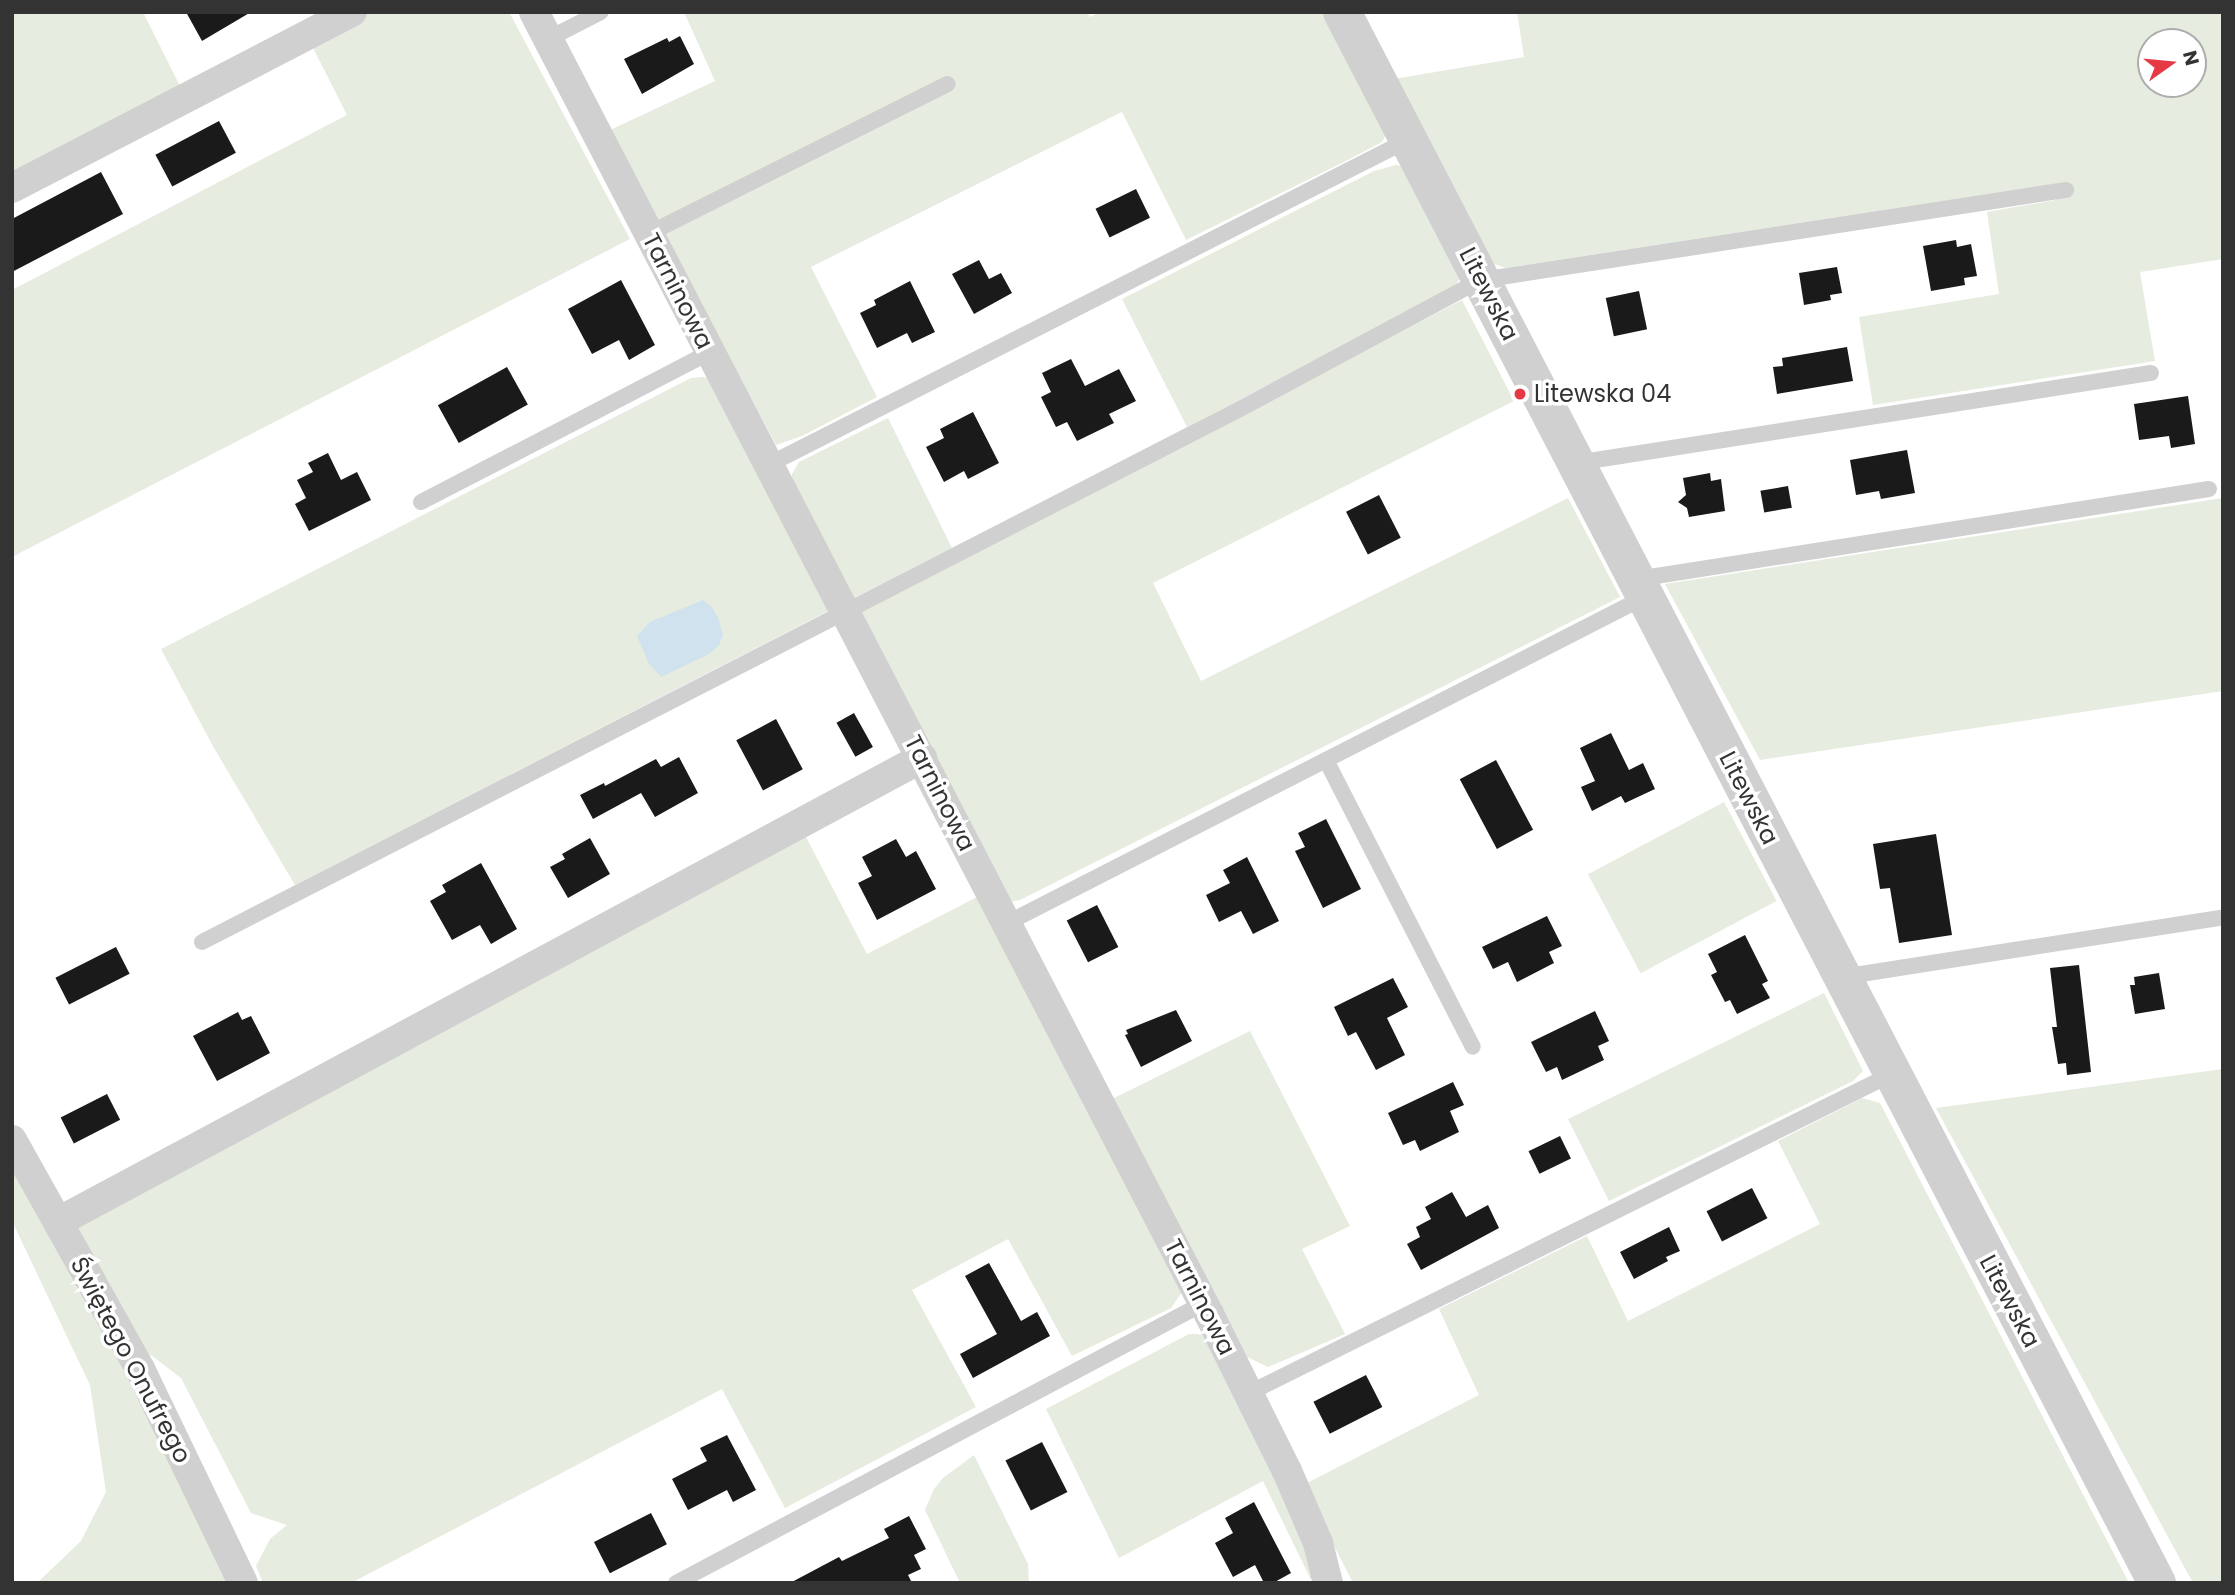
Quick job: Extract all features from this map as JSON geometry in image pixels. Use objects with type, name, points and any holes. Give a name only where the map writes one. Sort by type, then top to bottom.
[{"type":"street","points":[[12,188],[352,12]]},
{"type":"street","name":"Tarninowa","points":[[534,12],[1204,1303],[1318,1543],[1328,1583]]},
{"type":"street","name":"Litewska","points":[[1342,12],[2157,1583]]},
{"type":"street","points":[[58,1222],[922,758]]},
{"type":"street","name":"Świętego Onufrego","points":[[12,1140],[140,1369],[243,1583]]},
{"type":"lane","points":[[548,39],[601,12]]},
{"type":"lane","points":[[648,234],[948,84]]},
{"type":"lane","points":[[768,465],[1408,139]]},
{"type":"lane","points":[[202,942],[1240,408],[1481,280],[2066,190]]},
{"type":"lane","points":[[421,502],[710,352]]},
{"type":"lane","points":[[1576,463],[2151,373]]},
{"type":"lane","points":[[1007,923],[1326,760],[1641,588],[2209,489]]},
{"type":"lane","points":[[1326,760],[1473,1047]]},
{"type":"lane","points":[[1842,977],[2223,917]]},
{"type":"lane","points":[[1249,1393],[1892,1074]]},
{"type":"lane","points":[[676,1583],[1204,1303]]},
{"type":"shaded area","points":[[12,12],[143,12],[181,88],[360,12],[509,12],[630,239],[12,557],[12,290],[347,115],[311,44],[12,177]]},
{"type":"shaded area","points":[[684,12],[1087,12],[1090,17],[1100,12],[1326,12],[1387,132],[1382,142],[1186,240],[1122,112],[811,267],[877,397],[802,436],[776,445],[608,131],[715,81]]},
{"type":"shaded area","points":[[1517,12],[2223,12],[2223,259],[2140,272],[2155,361],[1873,405],[1859,317],[1999,294],[1987,212],[2056,200],[2054,184],[1506,268],[1491,263],[1394,79],[1524,57]]},
{"type":"shaded area","points":[[1396,165],[1407,167],[1459,279],[1455,288],[1187,427],[1122,299],[1374,171]]},
{"type":"shaded area","points":[[1462,300],[1514,401],[1153,583],[1201,681],[1568,498],[1620,597],[1020,900],[1009,902],[855,613]]},
{"type":"shaded area","points":[[691,378],[713,379],[828,611],[295,885],[214,748],[161,649]]},
{"type":"shaded area","points":[[888,418],[952,548],[850,600],[792,487],[792,474],[799,462]]},
{"type":"shaded area","points":[[2223,498],[2223,691],[1760,760],[1665,584]]},
{"type":"shaded area","points":[[1724,802],[1777,901],[1641,973],[1588,874]]},
{"type":"shaded area","points":[[806,837],[867,954],[977,897],[1185,1288],[1171,1308],[1072,1356],[1008,1239],[912,1290],[976,1407],[785,1508],[722,1389],[351,1583],[263,1583],[256,1566],[270,1539],[287,1525],[251,1513],[181,1378],[151,1355],[144,1361],[74,1219]]},
{"type":"shaded area","points":[[1824,993],[1863,1071],[1853,1081],[1609,1201],[1568,1119]]},
{"type":"shaded area","points":[[1250,1031],[1350,1226],[1302,1249],[1345,1334],[1268,1367],[1243,1355],[1110,1100]]},
{"type":"shaded area","points":[[2223,1069],[2223,1583],[2193,1583],[1936,1108]]},
{"type":"shaded area","points":[[1862,1098],[1880,1103],[2129,1583],[1353,1583],[1303,1485],[1479,1395],[1439,1309],[1587,1236],[1628,1321],[1820,1224],[1778,1141]]},
{"type":"shaded area","points":[[12,1155],[237,1583],[37,1583],[81,1541],[106,1492],[90,1385],[12,1221]]},
{"type":"shaded area","points":[[1189,1334],[1209,1334],[1316,1570],[1311,1580],[1263,1481],[1119,1558],[1046,1409]]},
{"type":"shaded area","points":[[974,1455],[1028,1564],[1029,1583],[960,1583],[925,1510],[934,1489],[943,1478]]},
{"type":"water","points":[[703,600],[711,606],[718,618],[723,635],[719,645],[709,654],[661,677],[649,664],[637,636],[650,622]]},
{"type":"building","points":[[186,12],[251,12],[202,41]]},
{"type":"building","points":[[680,36],[694,64],[642,94],[624,59],[667,38],[669,42]]},
{"type":"building","points":[[219,121],[236,153],[172,187],[155,155]]},
{"type":"building","points":[[101,172],[123,214],[12,272],[12,219]]},
{"type":"building","points":[[1136,189],[1150,218],[1110,237],[1096,209]]},
{"type":"building","points":[[1956,240],[1957,247],[1971,244],[1977,276],[1964,278],[1965,285],[1931,291],[1923,246]]},
{"type":"building","points":[[979,260],[989,279],[1001,273],[1012,293],[974,314],[952,274]]},
{"type":"building","points":[[1837,267],[1842,293],[1830,295],[1831,300],[1804,305],[1799,273]]},
{"type":"building","points":[[621,280],[655,345],[629,360],[619,340],[592,354],[568,309]]},
{"type":"building","points":[[910,281],[935,332],[912,343],[907,333],[877,348],[860,313],[876,305],[874,300]]},
{"type":"building","points":[[1639,291],[1647,329],[1614,336],[1606,298]]},
{"type":"building","points":[[1847,347],[1853,381],[1777,394],[1773,367],[1783,366],[1782,358]]},
{"type":"building","points":[[1071,359],[1085,386],[1119,369],[1136,401],[1109,414],[1114,423],[1077,441],[1067,422],[1056,427],[1041,397],[1051,392],[1042,373]]},
{"type":"building","points":[[507,367],[528,405],[459,443],[438,405]]},
{"type":"building","points":[[2188,396],[2195,444],[2171,448],[2169,436],[2139,440],[2134,404]]},
{"type":"building","points":[[973,412],[999,463],[968,479],[964,471],[944,482],[926,447],[944,438],[940,429]]},
{"type":"building","points":[[1907,450],[1915,493],[1881,499],[1879,491],[1856,495],[1850,460]]},
{"type":"building","points":[[328,453],[341,480],[357,472],[371,500],[309,531],[295,504],[306,498],[297,480],[313,472],[308,463]]},
{"type":"building","points":[[1710,473],[1711,481],[1721,479],[1725,511],[1689,517],[1687,508],[1678,502],[1686,495],[1683,478]]},
{"type":"building","points":[[1788,486],[1792,508],[1764,513],[1760,491]]},
{"type":"building","points":[[1379,495],[1401,538],[1368,555],[1346,512]]},
{"type":"building","points":[[854,713],[873,747],[855,757],[837,723]]},
{"type":"building","points":[[776,719],[803,769],[763,790],[736,740]]},
{"type":"building","points":[[1611,733],[1629,770],[1643,763],[1655,789],[1625,803],[1621,796],[1592,811],[1581,787],[1595,781],[1580,748]]},
{"type":"building","points":[[679,757],[698,793],[655,817],[641,793],[593,819],[580,795],[604,783],[605,786],[656,759],[661,767]]},
{"type":"building","points":[[1496,760],[1533,830],[1497,849],[1460,779]]},
{"type":"building","points":[[1326,819],[1361,889],[1323,908],[1295,851],[1305,847],[1298,833]]},
{"type":"building","points":[[1936,834],[1952,935],[1899,943],[1890,888],[1880,889],[1873,844]]},
{"type":"building","points":[[590,838],[610,874],[568,898],[550,867],[565,859],[562,854]]},
{"type":"building","points":[[896,839],[906,857],[916,851],[936,889],[877,920],[858,883],[872,876],[862,857]]},
{"type":"building","points":[[1247,857],[1279,921],[1253,934],[1241,911],[1219,922],[1206,895],[1230,883],[1223,870]]},
{"type":"building","points":[[481,863],[517,929],[491,944],[480,925],[452,940],[430,901],[446,892],[442,885]]},
{"type":"building","points":[[1097,905],[1118,947],[1088,962],[1067,920]]},
{"type":"building","points":[[1547,916],[1562,946],[1549,952],[1554,963],[1517,982],[1508,962],[1493,969],[1482,947]]},
{"type":"building","points":[[1745,935],[1768,981],[1762,984],[1770,998],[1737,1014],[1730,1000],[1725,1002],[1711,975],[1717,972],[1708,954]]},
{"type":"building","points":[[116,947],[130,974],[69,1005],[55,978]]},
{"type":"building","points":[[2079,965],[2091,1072],[2067,1075],[2066,1063],[2058,1064],[2052,1027],[2057,1027],[2050,968]]},
{"type":"building","points":[[2159,973],[2165,1009],[2135,1014],[2130,985],[2135,985],[2134,977]]},
{"type":"building","points":[[1393,978],[1408,1007],[1387,1018],[1405,1055],[1376,1070],[1356,1032],[1348,1036],[1334,1007]]},
{"type":"building","points":[[1176,1010],[1192,1041],[1141,1067],[1125,1035],[1128,1034],[1126,1030]]},
{"type":"building","points":[[1595,1011],[1609,1041],[1598,1046],[1604,1060],[1562,1080],[1557,1067],[1546,1072],[1531,1042]]},
{"type":"building","points":[[238,1012],[242,1020],[251,1016],[270,1053],[217,1081],[193,1036]]},
{"type":"building","points":[[1453,1082],[1464,1105],[1450,1111],[1459,1132],[1420,1151],[1415,1140],[1403,1145],[1388,1113]]},
{"type":"building","points":[[107,1094],[120,1120],[74,1143],[61,1118]]},
{"type":"building","points":[[1560,1136],[1571,1158],[1540,1174],[1529,1151]]},
{"type":"building","points":[[1752,1188],[1767,1218],[1722,1241],[1707,1211]]},
{"type":"building","points":[[1452,1192],[1466,1217],[1488,1205],[1499,1228],[1421,1270],[1407,1244],[1420,1237],[1416,1227],[1431,1219],[1425,1207]]},
{"type":"building","points":[[1669,1227],[1680,1251],[1666,1257],[1668,1261],[1634,1279],[1620,1252]]},
{"type":"building","points":[[989,1263],[1021,1321],[1037,1312],[1050,1336],[973,1378],[960,1354],[997,1334],[965,1276]]},
{"type":"building","points":[[1366,1375],[1382,1407],[1330,1434],[1313,1402]]},
{"type":"building","points":[[727,1435],[756,1490],[733,1502],[727,1490],[688,1510],[672,1479],[707,1461],[700,1448]]},
{"type":"building","points":[[1042,1442],[1067,1492],[1031,1511],[1005,1461]]},
{"type":"building","points":[[1254,1502],[1291,1573],[1273,1583],[1264,1583],[1255,1565],[1233,1577],[1215,1543],[1233,1533],[1225,1518]]},
{"type":"building","points":[[651,1513],[667,1544],[610,1573],[594,1542]]},
{"type":"building","points":[[909,1516],[926,1549],[914,1555],[921,1569],[908,1575],[912,1583],[790,1583],[839,1557],[842,1561],[889,1538],[884,1529]]},
{"type":"place","name":"Litewska 04","points":[[1520,394]]}]
